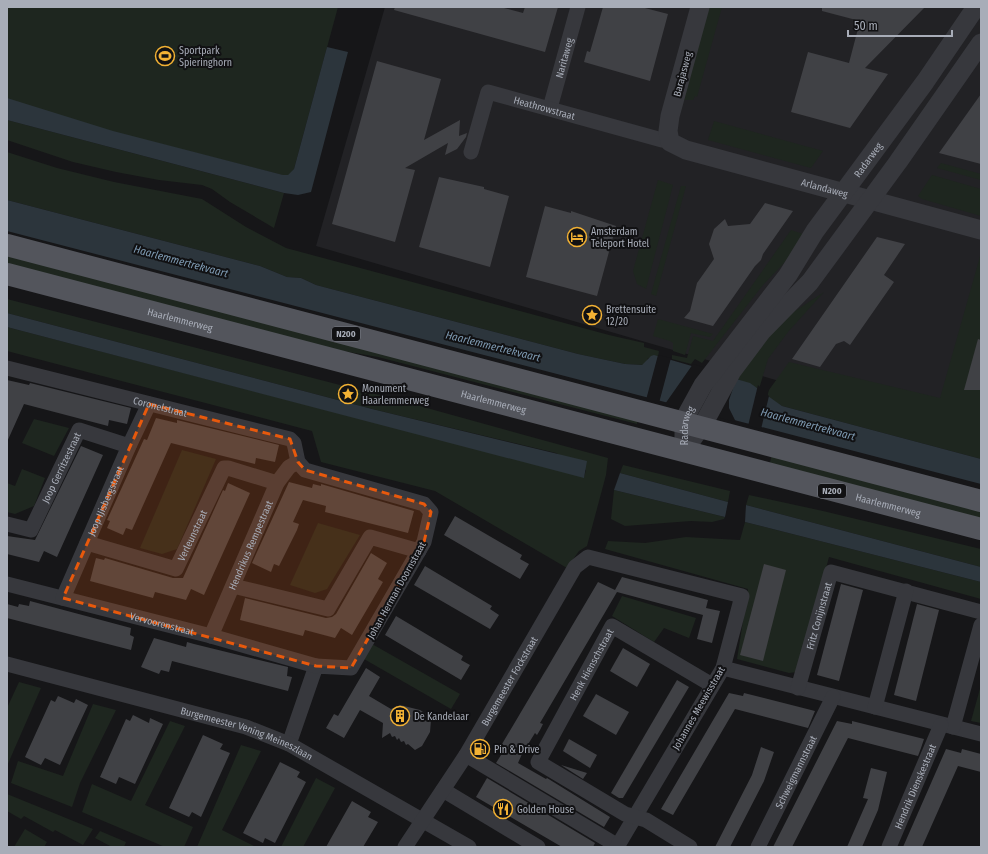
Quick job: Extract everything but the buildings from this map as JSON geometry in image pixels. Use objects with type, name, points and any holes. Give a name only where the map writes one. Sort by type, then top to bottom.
[{"type":"main road","name":"N200","points":[[7,246],[694,422],[981,500]]},
{"type":"main road","name":"Haarlemmerweg","points":[[7,274],[981,529]]},
{"type":"street","name":"Naritaweg","points":[[550,108],[578,7]]},
{"type":"street","name":"Barajasweg","points":[[666,141],[670,116],[700,7]]},
{"type":"street","name":"Radarweg","points":[[684,452],[694,422],[724,369],[788,275],[815,230],[920,88],[976,7]]},
{"type":"street","name":"Radarweg","points":[[724,369],[810,282],[981,43]]},
{"type":"street","name":"Heathrowstraat","points":[[471,152],[488,92],[666,141]]},
{"type":"street","name":"Arlandaweg","points":[[666,141],[686,150],[981,230]]},
{"type":"street","name":"Coronelstraat","points":[[7,368],[290,439],[294,443],[298,462]]},
{"type":"street","name":"Joop IJisbergstraat","points":[[63,598],[129,446],[150,404]]},
{"type":"street","name":"Joop Gerritzestraat","points":[[7,524],[31,530],[79,430],[129,446]]},
{"type":"street","name":"Hendrikus Rempestraat","points":[[211,636],[277,483],[289,467],[298,462]]},
{"type":"street","name":"Johan Herman Doornstraat","points":[[298,462],[305,470],[424,504],[431,512],[424,542],[351,668],[316,666]]},
{"type":"street","name":"Verleunstraat","points":[[87,543],[176,569],[224,468],[277,483]]},
{"type":"street","points":[[233,586],[328,609],[370,537],[418,551]]},
{"type":"street","name":"Johannes Meewisstraat","points":[[588,557],[742,596],[723,668],[618,846]]},
{"type":"street","name":"Burgemeester Fockstraat","points":[[405,847],[466,755],[575,567],[588,557]]},
{"type":"street","name":"Fritz Conijnstraat","points":[[798,688],[831,572],[981,612]]},
{"type":"street","name":"Vervoorenstraat","points":[[7,584],[211,636],[316,666]]},
{"type":"street","points":[[875,707],[906,591]]},
{"type":"street","points":[[947,726],[981,625]]},
{"type":"street","name":"Henk Hienschstraat","points":[[636,816],[625,814],[538,762],[612,626],[712,685]]},
{"type":"street","name":"Burgemeester Vening Meineszlaan","points":[[7,664],[246,727],[289,744],[469,847]]},
{"type":"street","points":[[289,744],[316,666]]},
{"type":"street","points":[[723,668],[981,734]]},
{"type":"street","name":"Schweigmannstraat","points":[[758,847],[833,697]]},
{"type":"street","name":"Hendrik Dienskestraat","points":[[889,847],[947,726]]},
{"type":"street","points":[[466,755],[618,846]]},
{"type":"street","points":[[443,790],[538,847]]},
{"type":"street","points":[[636,816],[690,847]]},
{"type":"highlighted area","points":[[149,404],[290,439],[298,462],[305,470],[424,504],[431,512],[424,542],[351,668],[316,666],[63,598]]},
{"type":"shaded area","name":"Sportpark Spieringhorn","points":[[7,7],[338,7],[294,169],[291,174],[286,176],[7,105]]},
{"type":"shaded area","points":[[385,7],[981,7],[981,432],[817,392],[316,246]]},
{"type":"shaded area","points":[[709,7],[722,7],[697,97],[695,96],[693,100],[684,100]]},
{"type":"shaded area","points":[[7,120],[284,193],[274,228],[230,202],[212,189],[202,185],[159,180],[116,172],[73,162],[7,140]]},
{"type":"shaded area","points":[[714,121],[823,151],[811,168],[708,140]]},
{"type":"shaded area","points":[[7,152],[57,168],[114,182],[202,199],[246,227],[286,248],[609,335],[644,343],[644,347],[659,351],[658,357],[648,358],[646,363],[642,365],[625,364],[578,354],[316,285],[301,278],[287,277],[260,266],[7,200]]},
{"type":"shaded area","points":[[941,163],[981,174],[981,180],[937,168]]},
{"type":"shaded area","points":[[932,175],[981,189],[981,216],[922,199],[918,196]]},
{"type":"shaded area","points":[[658,180],[673,185],[646,289],[637,284],[633,271]]},
{"type":"shaded area","points":[[681,186],[686,186],[656,296],[651,294]]},
{"type":"shaded area","points":[[791,230],[803,234],[785,262],[763,285],[702,363],[695,359],[691,364],[672,359],[672,355],[687,358],[693,336],[713,341]]},
{"type":"shaded area","points":[[7,253],[638,418],[637,424],[378,357],[314,346],[7,266]]},
{"type":"shaded area","points":[[981,253],[981,459],[782,406],[767,397],[769,390],[789,362],[940,398]]},
{"type":"shaded area","points":[[824,292],[788,332],[768,359],[759,389],[737,379],[777,323]]},
{"type":"shaded area","points":[[7,299],[398,400],[608,458],[606,475],[587,546],[579,551],[567,568],[435,491],[321,462],[312,431],[7,351],[7,327],[584,477],[586,470],[556,453],[372,409],[7,313]]},
{"type":"shaded area","points":[[658,319],[713,334],[710,337],[691,333],[685,355],[673,351],[673,343],[670,341],[653,336]]},
{"type":"shaded area","points":[[34,419],[69,428],[54,456],[22,443]]},
{"type":"shaded area","points":[[182,450],[216,459],[177,549],[162,554],[140,548]]},
{"type":"shaded area","points":[[772,454],[981,508],[981,521],[769,467]]},
{"type":"shaded area","points":[[623,465],[730,491],[728,502],[620,473]]},
{"type":"shaded area","points":[[22,469],[45,478],[34,506],[15,514],[7,512],[7,483],[15,486]]},
{"type":"shaded area","points":[[614,490],[725,517],[724,519],[712,522],[691,521],[625,526],[611,519]]},
{"type":"shaded area","points":[[749,495],[981,549],[981,567],[746,505]]},
{"type":"shaded area","points":[[745,522],[981,582],[981,599],[829,557],[799,670],[797,672],[789,673],[737,659],[748,589],[605,549],[608,541],[645,543],[686,537],[740,540]]},
{"type":"shaded area","points":[[318,523],[360,535],[327,589],[315,593],[290,585]]},
{"type":"shaded area","points":[[622,596],[696,618],[689,638],[664,628],[654,642],[612,616]]},
{"type":"shaded area","points":[[372,644],[460,694],[451,709],[364,659]]},
{"type":"shaded area","points":[[19,682],[41,688],[7,766],[7,708]]},
{"type":"shaded area","points":[[981,685],[981,723],[971,721]]},
{"type":"shaded area","points":[[93,704],[116,710],[80,783],[72,807],[11,783],[18,761],[63,776]]},
{"type":"shaded area","points":[[170,721],[185,726],[145,805],[193,827],[184,847],[165,847],[82,812],[92,784],[131,801]]},
{"type":"shaded area","points":[[241,745],[261,751],[222,830],[256,847],[197,847]]},
{"type":"shaded area","points":[[316,778],[335,788],[303,847],[281,847]]},
{"type":"shaded area","points":[[7,794],[93,829],[83,845],[55,830],[53,832],[24,816],[21,819],[7,811]]},
{"type":"shaded area","points":[[25,829],[47,842],[44,847],[14,847]]},
{"type":"shaded area","points":[[100,831],[126,842],[124,847],[112,847],[95,838]]},
{"type":"water","points":[[327,47],[348,52],[311,192],[298,195],[284,193],[7,120],[7,98],[113,131],[283,175],[288,175],[294,169]]},
{"type":"water","name":"Haarlemmertrekvaart","points":[[7,200],[260,266],[287,277],[301,278],[316,285],[578,354],[625,364],[642,365],[654,355],[750,383],[782,406],[981,459],[981,484],[7,231]]},
{"type":"water","points":[[7,313],[372,409],[587,461],[584,478],[7,327]]},
{"type":"water","points":[[620,473],[728,502],[725,517],[614,490]]},
{"type":"water","points":[[746,505],[981,567],[981,582],[745,522]]},
{"type":"pier","points":[[658,355],[671,358],[659,403],[646,400]]},
{"type":"pier","points":[[693,364],[737,377],[729,400],[729,408],[736,422],[665,404]]},
{"type":"pier","points":[[758,385],[769,396],[761,429],[748,426]]},
{"type":"place","name":"Sportpark Spieringhorn","points":[[165,56]]},
{"type":"place","name":"Amsterdam Teleport Hotel","points":[[577,237]]},
{"type":"place","name":"Brettensuite 12/20","points":[[592,315]]},
{"type":"place","name":"Monument Haarlemmerweg","points":[[348,394]]},
{"type":"place","name":"De Kandelaar","points":[[400,716]]},
{"type":"place","name":"Pin & Drive","points":[[480,749]]},
{"type":"place","name":"Golden House","points":[[503,809]]}]
